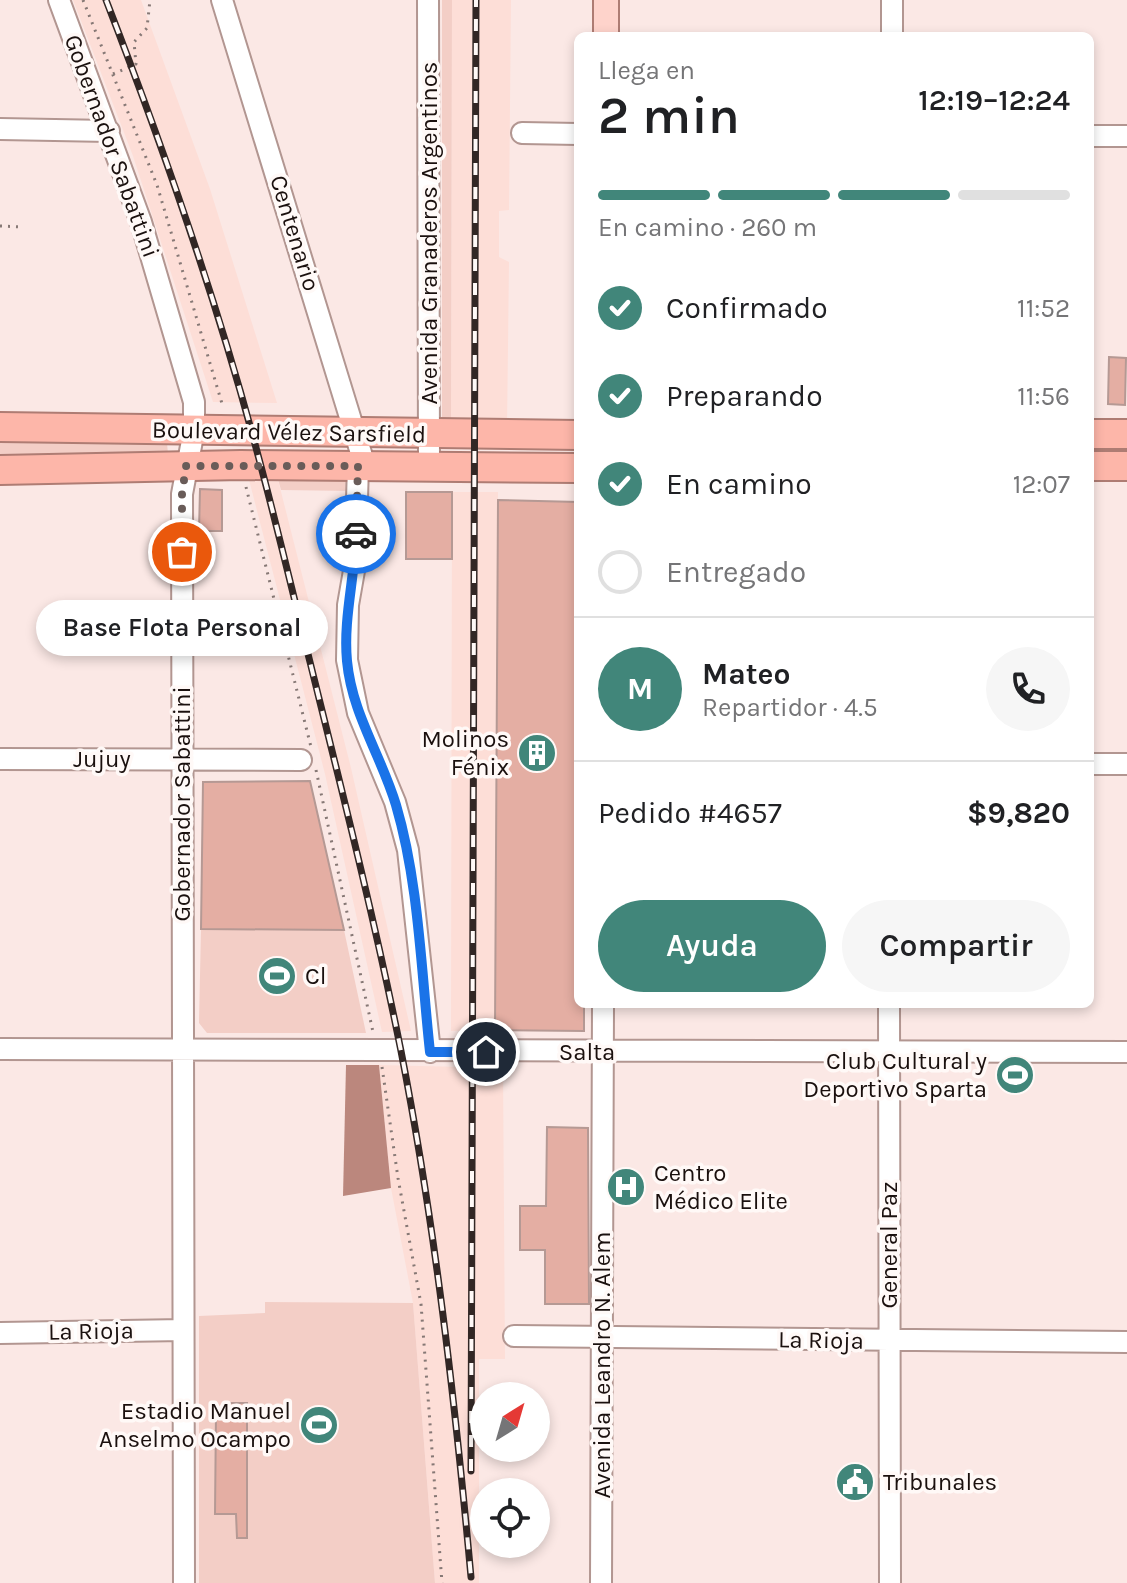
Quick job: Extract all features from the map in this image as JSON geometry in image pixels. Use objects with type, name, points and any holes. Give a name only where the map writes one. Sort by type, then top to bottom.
[{"type":"highway","name":"Boulevard Vélez Sarsfield","points":[[0,427],[574,435]]},
{"type":"highway","points":[[1094,434],[1127,434]]},
{"type":"highway","name":"Boulevard Vélez Sarsfield","points":[[0,470],[241,465],[574,468]]},
{"type":"highway","points":[[1094,466],[1127,466]]},
{"type":"main road","points":[[606,0],[606,32]]},
{"type":"street","name":"Gobernador Sabattini","points":[[59,0],[109,131],[173,321],[194,402],[194,430],[182,494],[184,1583]]},
{"type":"street","name":"Centenario","points":[[222,0],[357,433],[362,466],[355,565],[348,605],[347,660],[358,713],[395,802],[408,850],[430,1052]]},
{"type":"street","name":"Avenida Granaderos Argentinos","points":[[428,0],[429,466]]},
{"type":"street","points":[[892,0],[892,32]]},
{"type":"street","points":[[0,129],[109,131]]},
{"type":"street","points":[[522,133],[574,134]]},
{"type":"street","points":[[1094,136],[1127,136]]},
{"type":"street","name":"Jujuy","points":[[0,759],[301,760]]},
{"type":"street","points":[[1094,764],[1127,764]]},
{"type":"street","name":"Avenida Leandro N. Alem","points":[[601,1583],[603,1008]]},
{"type":"street","name":"General Paz","points":[[889,1008],[890,1583]]},
{"type":"street","name":"Salta","points":[[0,1049],[1127,1052]]},
{"type":"street","name":"La Rioja","points":[[0,1333],[183,1330]]},
{"type":"street","name":"La Rioja","points":[[514,1336],[1127,1342]]},
{"type":"path","points":[[83,0],[157,185],[223,407]]},
{"type":"path","points":[[113,74],[136,64],[134,42],[147,28],[150,0]]},
{"type":"path","points":[[0,226],[22,227]]},
{"type":"path","points":[[241,465],[314,760],[378,1052],[421,1304],[442,1583]]},
{"type":"shaded area","points":[[73,0],[141,0],[210,189],[277,403],[213,402],[133,156]]},
{"type":"shaded area","points":[[442,0],[452,0],[451,427],[442,423]]},
{"type":"shaded area","points":[[452,0],[511,0],[509,210],[499,211],[499,257],[509,262],[507,427],[451,427]]},
{"type":"shaded area","points":[[0,435],[167,443],[168,454],[0,461]]},
{"type":"shaded area","points":[[247,472],[276,472],[351,768],[411,1031],[382,1032],[325,774]]},
{"type":"shaded area","points":[[276,472],[350,474],[353,491],[281,490]]},
{"type":"shaded area","points":[[452,492],[498,492],[495,1030],[451,1031]]},
{"type":"shaded area","name":"Cl","points":[[201,929],[344,930],[366,1033],[207,1033],[199,1023]]},
{"type":"shaded area","points":[[346,1065],[379,1065],[391,1188],[343,1196]]},
{"type":"shaded area","points":[[379,1065],[503,1068],[505,1359],[479,1359],[479,1382],[470,1382],[470,1462],[479,1462],[479,1478],[470,1478],[470,1558],[479,1558],[479,1583],[435,1583],[413,1303],[391,1188]]},
{"type":"shaded area","points":[[265,1302],[413,1303],[435,1583],[199,1583],[199,1316],[265,1313]]},
{"type":"building","points":[[1109,357],[1126,358],[1125,405],[1108,404]]},
{"type":"building","points":[[200,489],[222,490],[222,531],[199,531]]},
{"type":"building","points":[[406,492],[452,492],[452,559],[406,559]]},
{"type":"building","name":"Molinos Fénix","points":[[498,500],[574,502],[574,1008],[584,1008],[584,1031],[495,1030]]},
{"type":"building","points":[[310,781],[344,930],[201,929],[203,782]]},
{"type":"building","points":[[547,1127],[588,1128],[589,1304],[545,1304],[545,1250],[520,1250],[520,1206],[546,1206]]},
{"type":"building","points":[[225,1403],[247,1403],[247,1538],[237,1538],[236,1514],[215,1514],[216,1413],[225,1414]]},
{"type":"railway","points":[[106,0],[185,215],[236,378],[275,519],[369,905],[401,1051],[434,1247],[471,1577]]},
{"type":"railway","points":[[471,1471],[476,0]]},
{"type":"way so far","points":[[182,552],[182,494],[186,466],[358,466],[356,534]]},
{"type":"place","name":"Base Flota Personal","points":[[182,552]]},
{"type":"place","name":"Molinos Fénix","points":[[537,753]]},
{"type":"place","name":"Cl","points":[[277,976]]},
{"type":"place","name":"Club Cultural y Deportivo Sparta","points":[[1015,1075]]},
{"type":"place","name":"Centro Médico Elite","points":[[626,1187]]},
{"type":"place","name":"Estadio Manuel Anselmo Ocampo","points":[[319,1425]]},
{"type":"place","name":"Tribunales","points":[[855,1482]]},
{"type":"route","points":[[356,534],[346,637],[351,689],[395,802],[408,850],[430,1052],[486,1052]]}]
